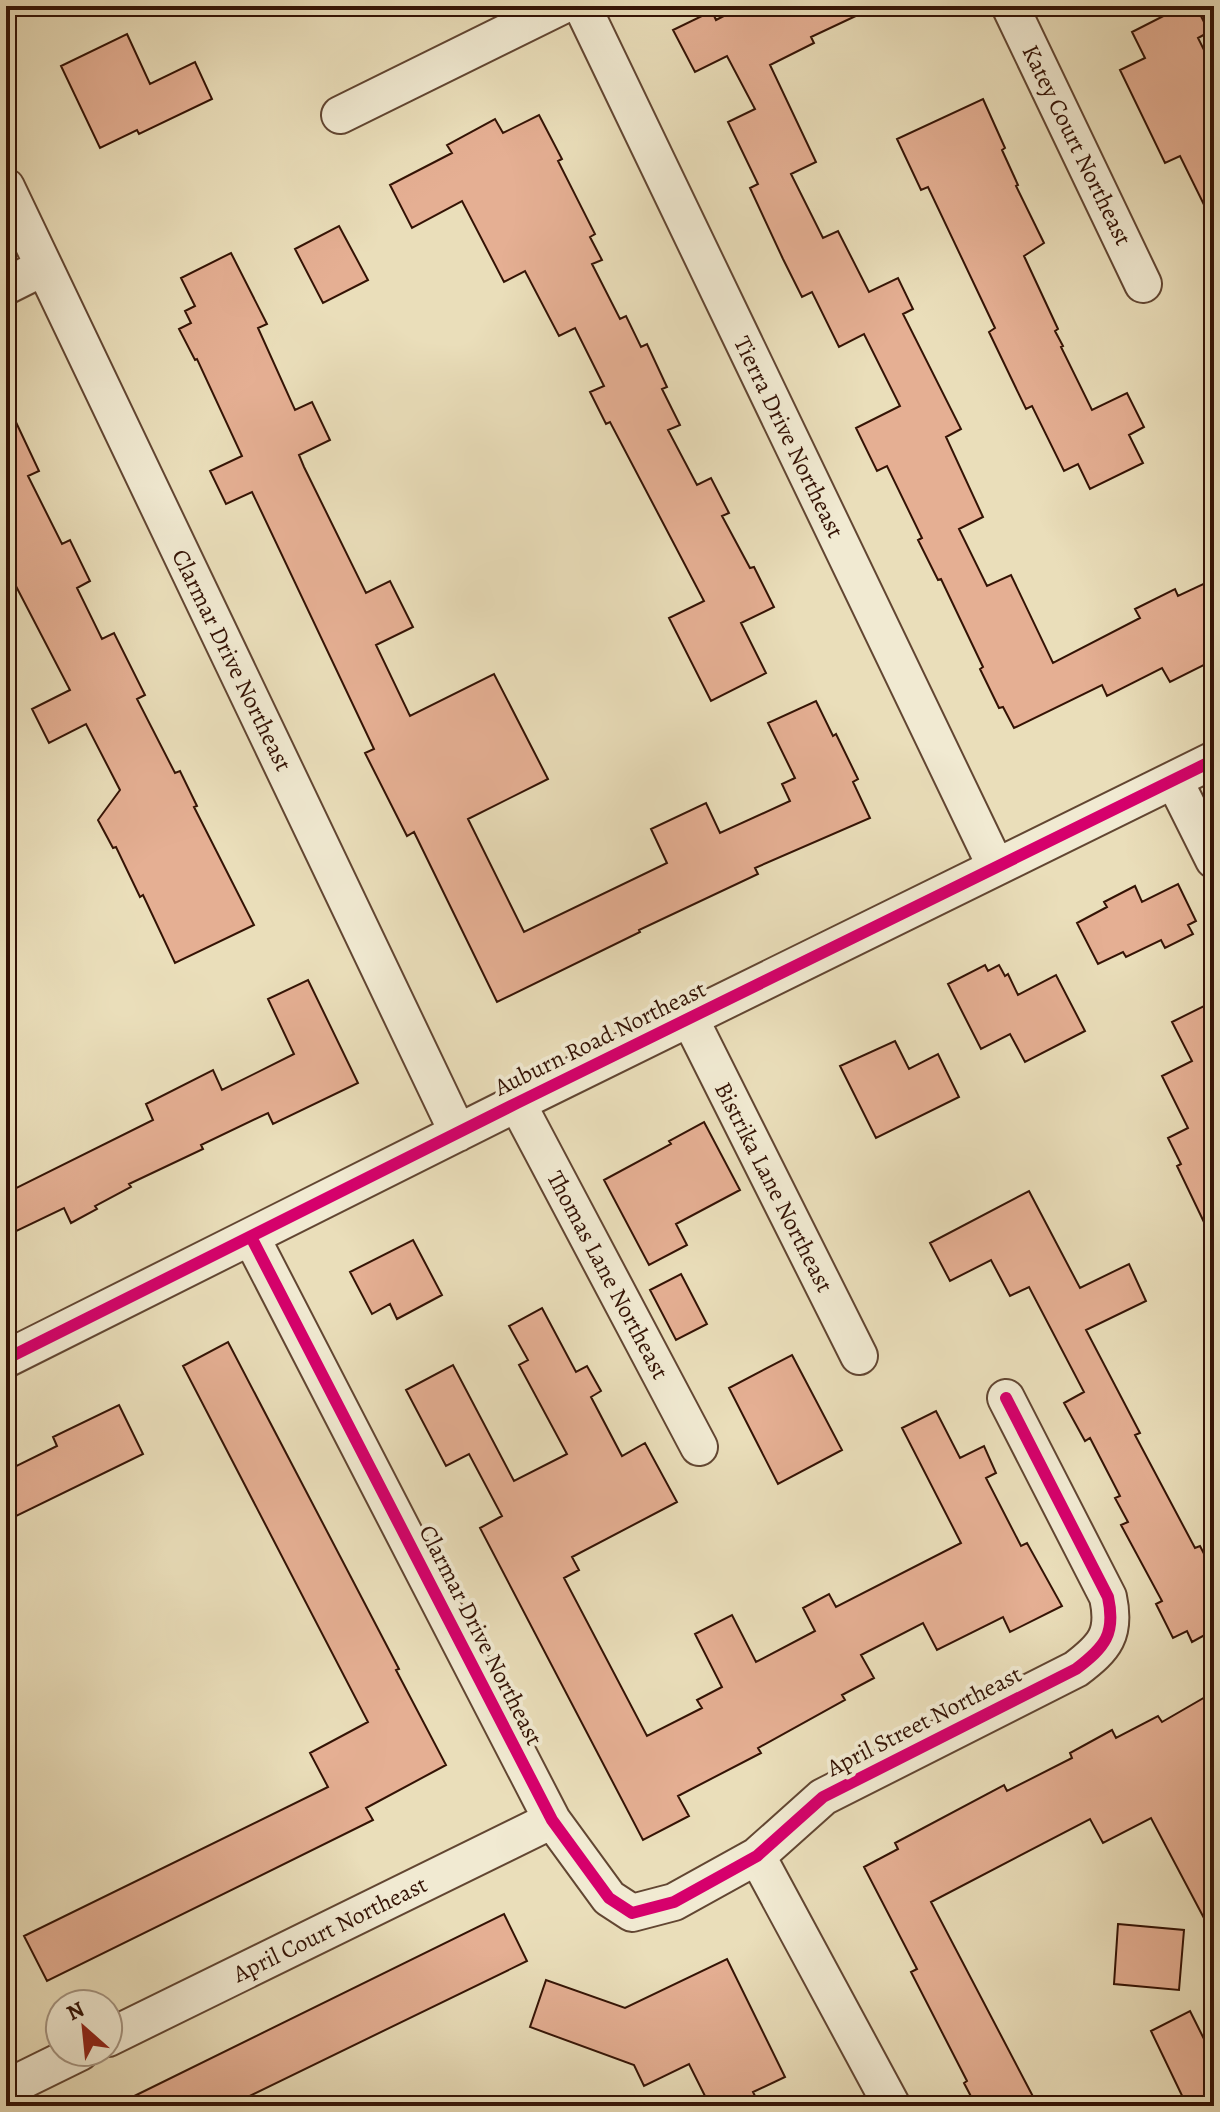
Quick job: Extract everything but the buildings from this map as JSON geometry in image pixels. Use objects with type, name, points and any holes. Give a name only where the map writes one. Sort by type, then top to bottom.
[{"type":"street","points":[[340,115],[561,6]]},
{"type":"street","name":"Tierra Drive Northeast","points":[[582,6],[996,867]]},
{"type":"street","name":"Katey Court Northeast","points":[[1010,6],[1143,284]]},
{"type":"street","name":"Clarmar Drive Northeast","points":[[6,187],[458,1133]]},
{"type":"street","points":[[6,286],[44,267]]},
{"type":"street","name":"Auburn Road Northeast","points":[[6,1359],[1214,760]]},
{"type":"street","points":[[1174,780],[1214,860]]},
{"type":"street","name":"Bistrika Lane Northeast","points":[[690,1019],[859,1356]]},
{"type":"street","name":"Thomas Lane Northeast","points":[[517,1103],[699,1447]]},
{"type":"street","name":"Clarmar Drive Northeast","points":[[251,1237],[552,1820],[609,1898],[632,1913],[674,1902],[757,1856]]},
{"type":"street","name":"April Street Northeast","points":[[757,1856],[823,1797],[1076,1669],[1100,1651],[1110,1630],[1112,1616],[1108,1597],[1006,1398]]},
{"type":"street","name":"April Court Northeast","points":[[124,2030],[552,1820]]},
{"type":"street","points":[[757,1856],[892,2106]]},
{"type":"street","points":[[21,2081],[47,2068]]},
{"type":"cycle path","points":[[6,1359],[1214,760]]},
{"type":"cycle path","points":[[251,1237],[552,1820],[609,1898],[632,1913],[674,1902],[757,1856],[823,1797],[1076,1669],[1101,1646],[1109,1630],[1108,1597],[1006,1398]]}]
